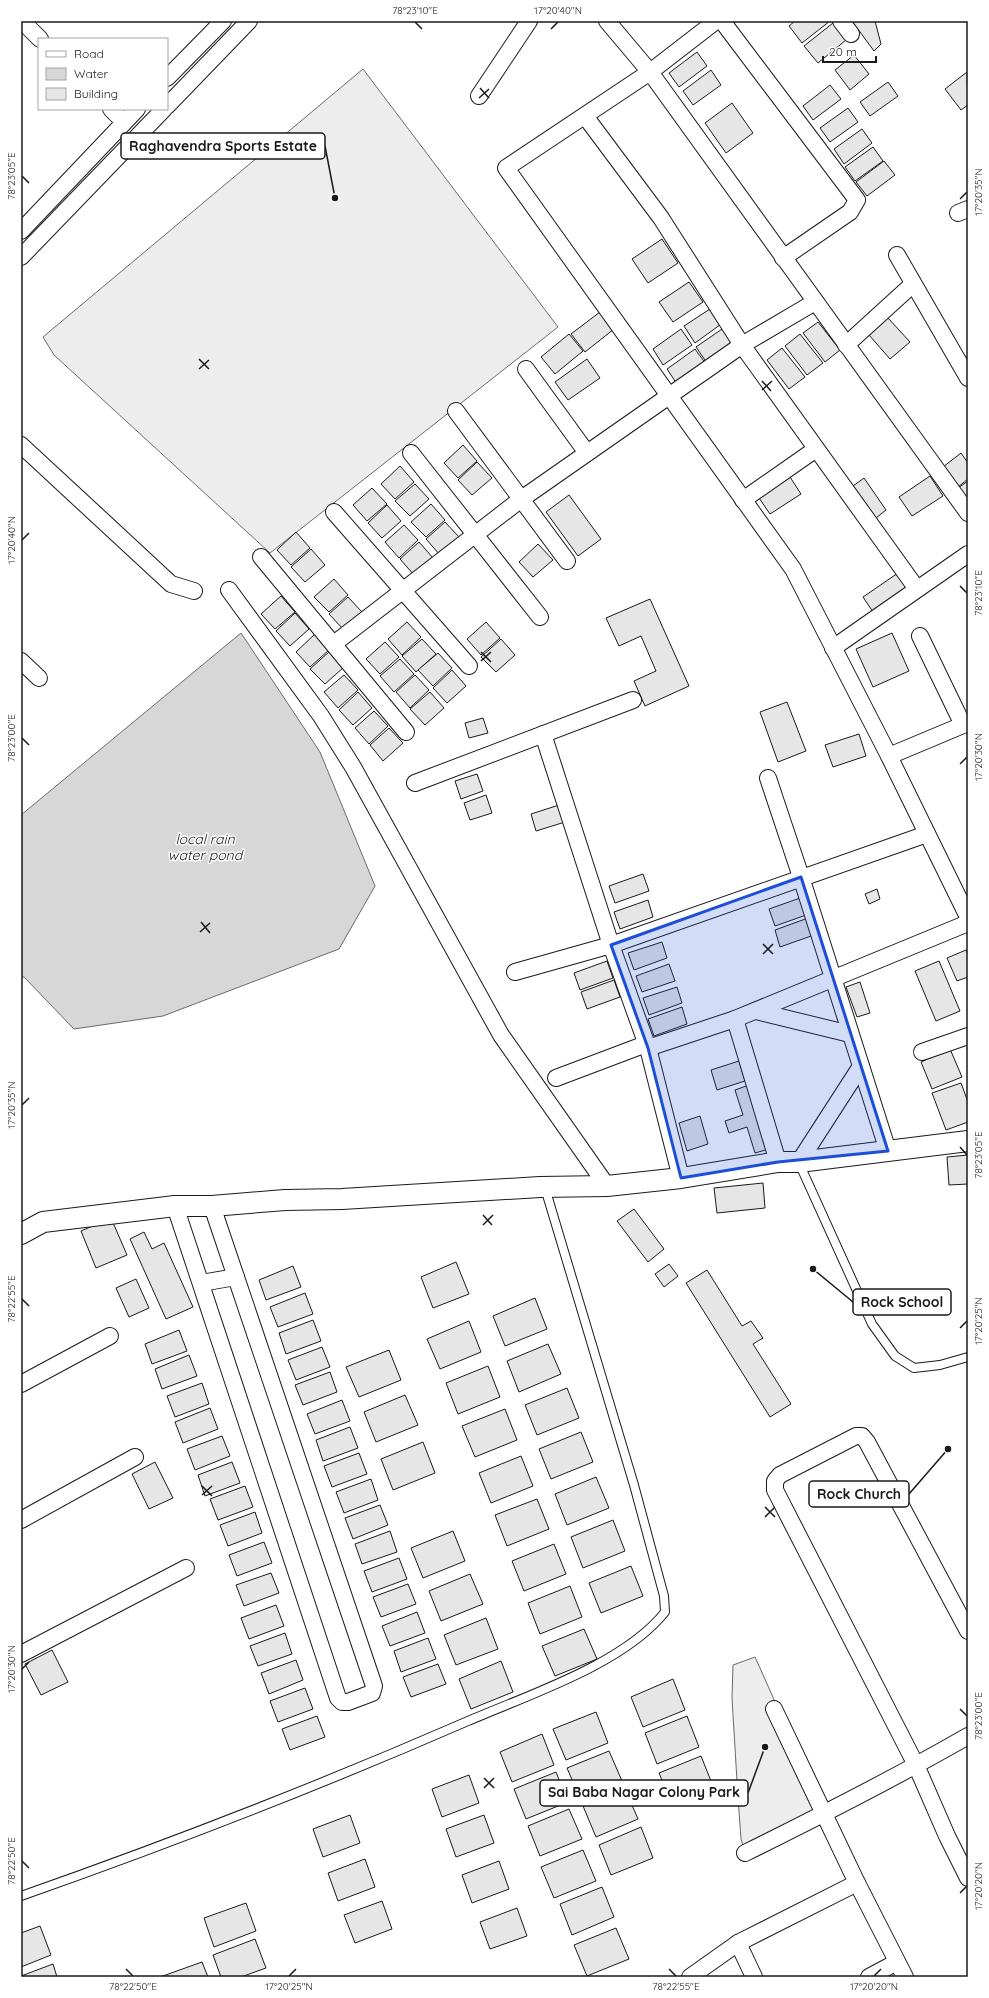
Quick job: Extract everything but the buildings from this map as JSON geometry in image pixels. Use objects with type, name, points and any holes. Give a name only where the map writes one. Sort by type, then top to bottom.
[{"type":"street","points":[[22,21],[39,38]]},
{"type":"street","points":[[168,77],[223,21]]},
{"type":"street","points":[[479,96],[529,21]]},
{"type":"street","points":[[607,21],[650,72],[968,513]]},
{"type":"street","points":[[716,21],[650,72],[506,168],[669,398],[793,569],[889,756],[968,917]]},
{"type":"street","points":[[722,21],[857,200],[850,212],[783,258]]},
{"type":"street","points":[[841,21],[851,34]]},
{"type":"street","points":[[168,105],[246,22]]},
{"type":"street","points":[[112,110],[124,122]]},
{"type":"street","points":[[35,242],[21,230],[136,110]]},
{"type":"street","points":[[21,257],[163,110]]},
{"type":"street","points":[[585,116],[661,218],[742,346],[917,589]]},
{"type":"street","points":[[897,255],[968,378]]},
{"type":"street","points":[[846,345],[913,284]]},
{"type":"street","points":[[334,643],[520,500],[742,346],[815,302]]},
{"type":"street","points":[[526,369],[587,453]]},
{"type":"street","points":[[456,410],[520,500],[567,561]]},
{"type":"street","points":[[21,444],[171,584],[194,591]]},
{"type":"street","points":[[744,500],[816,449]]},
{"type":"street","points":[[411,453],[540,617]]},
{"type":"street","points":[[334,512],[469,666]]},
{"type":"street","points":[[833,648],[968,554]]},
{"type":"street","points":[[261,557],[334,643],[406,732]]},
{"type":"street","points":[[229,590],[325,722],[353,767],[502,1035],[607,1186]]},
{"type":"street","points":[[889,756],[966,728],[920,636]]},
{"type":"street","points":[[21,661],[39,678]]},
{"type":"street","points":[[414,783],[633,700]]},
{"type":"street","points":[[543,734],[611,945],[647,1046],[681,1178]]},
{"type":"street","points":[[768,778],[888,1151]]},
{"type":"street","points":[[515,972],[611,945],[927,834]]},
{"type":"street","points":[[556,1078],[647,1046],[735,1019],[833,980],[968,923]]},
{"type":"street","points":[[756,1011],[850,1034]]},
{"type":"street","points":[[735,1019],[778,1162]]},
{"type":"street","points":[[922,1052],[968,1036]]},
{"type":"street","points":[[799,1162],[861,1066]]},
{"type":"street","points":[[21,1234],[43,1222],[175,1206],[212,1206],[285,1200],[545,1187],[607,1186],[681,1178],[778,1162],[799,1162],[968,1141]]},
{"type":"street","points":[[175,1206],[338,1698],[342,1702],[348,1702],[372,1694],[374,1686],[212,1206]]},
{"type":"street","points":[[201,1283],[236,1277]]},
{"type":"street","points":[[21,1384],[110,1336]]},
{"type":"street","points":[[968,1631],[867,1442],[862,1436],[856,1436],[780,1474],[775,1481],[775,1490],[916,1766],[968,1878]]},
{"type":"street","points":[[21,1520],[135,1457]]},
{"type":"street","points":[[21,1654],[186,1568]]},
{"type":"street","points":[[774,1709],[905,1977]]},
{"type":"street","points":[[745,1853],[916,1766],[968,1736]]},
{"type":"street","points":[[690,1977],[738,1943],[858,1883]]},
{"type":"street","points":[[738,1943],[754,1977]]},
{"type":"street","points":[[869,1977],[897,1962]]},
{"type":"lane","points":[[799,1162],[872,1324],[895,1356],[914,1368],[940,1365],[968,1357]]},
{"type":"lane","points":[[21,1896],[136,1856],[372,1763],[588,1670],[630,1644],[657,1622],[665,1612],[664,1596],[634,1485],[545,1187]]},
{"type":"highlighted area","points":[[801,877],[888,1151],[778,1162],[681,1178],[648,1048],[611,945]]},
{"type":"shaded area","points":[[363,69],[558,327],[270,553],[54,355],[43,337]]},
{"type":"shaded area","points":[[755,1657],[825,1813],[745,1853],[741,1839],[738,1798],[732,1698],[733,1665]]},
{"type":"water","name":"local rain water pond","points":[[241,633],[320,752],[375,886],[339,949],[163,1016],[74,1029],[24,977],[21,977],[21,815]]},
{"type":"place","name":"Raghavendra Sports Estate","points":[[335,198]]},
{"type":"place","name":"Rock School","points":[[813,1269]]},
{"type":"place","name":"Rock Church","points":[[948,1449]]},
{"type":"place","name":"Sai Baba Nagar Colony Park","points":[[765,1747]]}]
